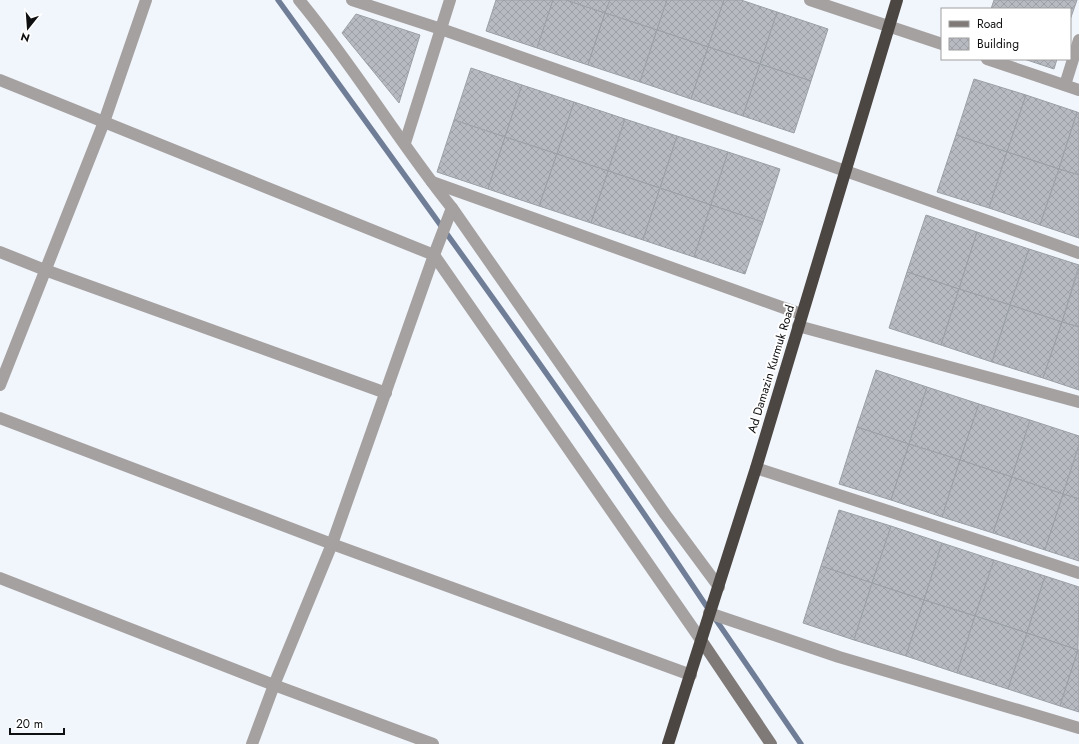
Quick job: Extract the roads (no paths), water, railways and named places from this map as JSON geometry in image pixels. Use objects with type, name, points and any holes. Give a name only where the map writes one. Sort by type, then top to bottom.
[{"type":"highway","name":"Ad Damazin Kurmuk Road","points":[[668,744],[756,468],[897,0]]},
{"type":"street","points":[[0,385],[104,122],[146,0]]},
{"type":"street","points":[[299,0],[318,22],[405,143],[430,181],[452,208],[665,514],[719,587]]},
{"type":"street","points":[[352,0],[441,29],[844,172],[1079,253]]},
{"type":"street","points":[[405,143],[450,0]]},
{"type":"street","points":[[810,0],[941,44]]},
{"type":"street","points":[[1065,85],[1079,40]]},
{"type":"street","points":[[990,60],[1079,90]]},
{"type":"street","points":[[0,80],[434,255],[701,640],[771,744]]},
{"type":"street","points":[[430,181],[800,320],[1079,402]]},
{"type":"street","points":[[252,744],[274,685],[332,544],[452,208]]},
{"type":"street","points":[[0,252],[45,270],[386,393]]},
{"type":"street","points":[[0,418],[332,544],[691,674]]},
{"type":"street","points":[[756,468],[1079,573]]},
{"type":"street","points":[[0,578],[274,685],[433,744]]},
{"type":"street","points":[[709,613],[833,655],[1079,728]]},
{"type":"waterway","points":[[278,0],[550,379],[709,610]]},
{"type":"waterway","points":[[714,617],[801,744]]}]
